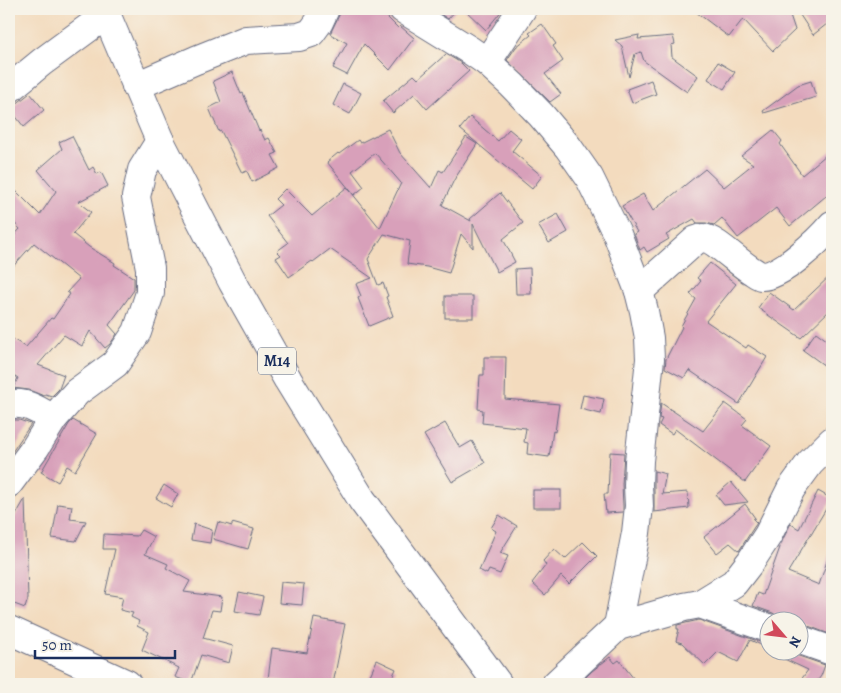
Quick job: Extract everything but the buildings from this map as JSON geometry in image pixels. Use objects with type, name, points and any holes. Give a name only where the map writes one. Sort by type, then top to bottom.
[{"type":"main road","points":[[136,86],[246,40],[299,37],[311,33],[325,9]]},
{"type":"main road","points":[[403,9],[487,62],[541,115],[568,147],[589,178],[617,234],[639,291],[649,338],[649,369],[639,460],[639,506],[636,533],[618,626]]},
{"type":"main road","points":[[487,62],[522,9]]},
{"type":"main road","points":[[9,89],[105,12]]},
{"type":"main road","name":"M14","points":[[105,12],[160,141],[232,281],[288,380],[362,500],[498,684]]},
{"type":"main road","points":[[9,483],[35,448],[53,419],[78,392],[115,364],[137,332],[150,293],[150,268],[136,197],[142,170],[160,141]]},
{"type":"main road","points":[[639,291],[696,240],[704,238],[713,242],[749,270],[761,276],[775,273],[789,264],[832,225]]},
{"type":"main road","points":[[9,405],[16,402],[23,404],[53,419]]},
{"type":"main road","points":[[556,684],[618,626],[700,604],[734,583],[768,535],[791,489],[810,463],[832,441]]},
{"type":"main road","points":[[700,604],[758,624]]},
{"type":"main road","points":[[9,630],[127,684]]},
{"type":"main road","points":[[808,643],[832,651]]}]
